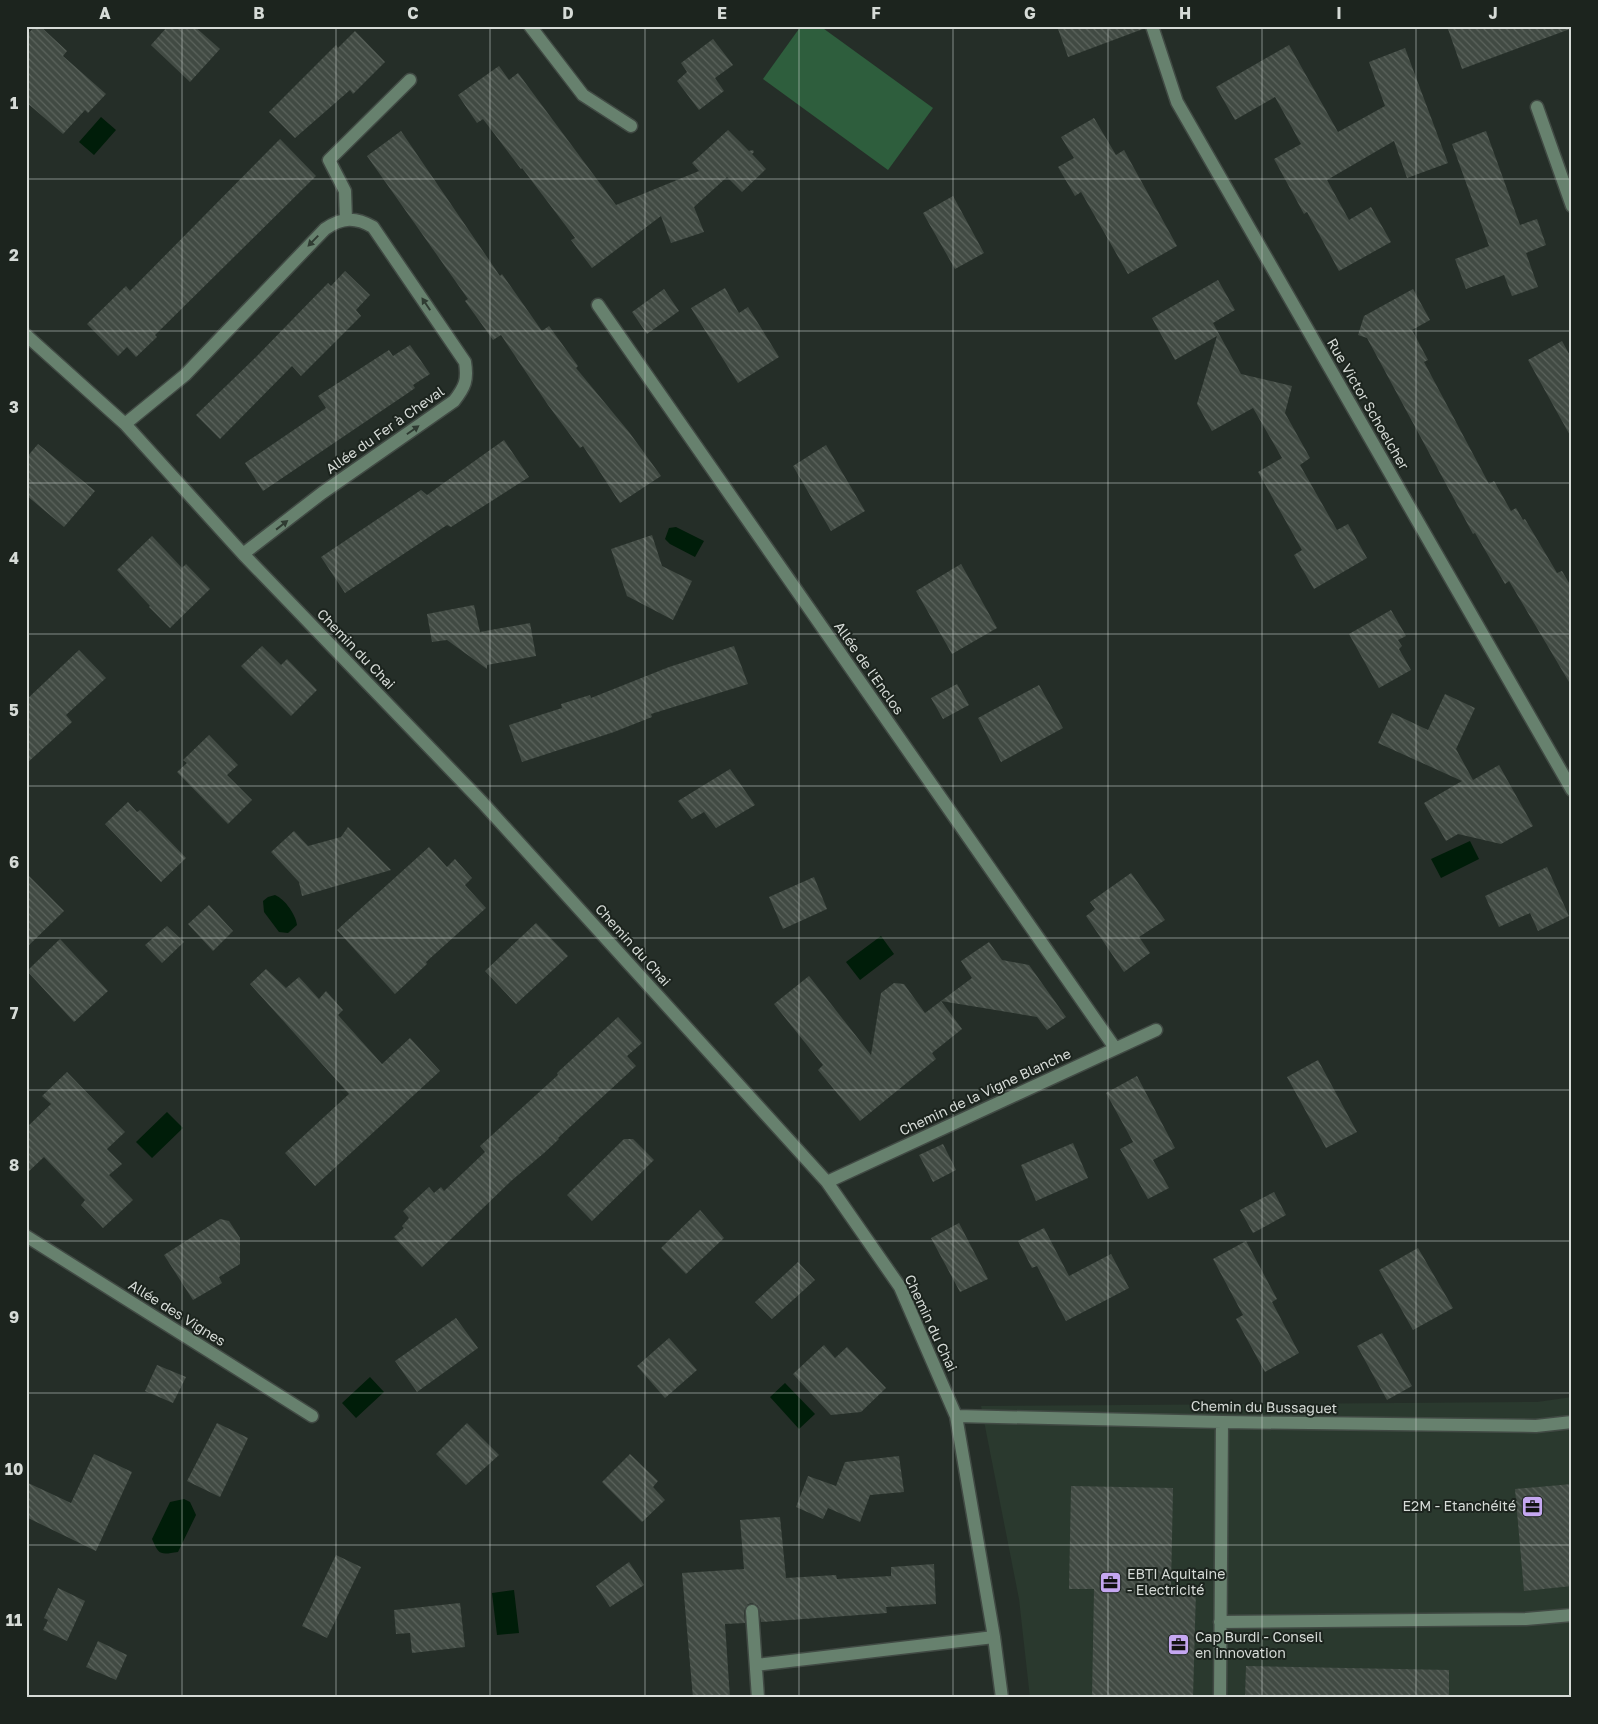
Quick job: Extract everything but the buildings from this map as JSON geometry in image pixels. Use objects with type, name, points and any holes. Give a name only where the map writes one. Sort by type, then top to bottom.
[{"type":"street","points":[[530,26],[583,96],[632,126]]},
{"type":"street","name":"Rue Victor Schoelcher","points":[[1152,26],[1177,102],[1572,790]]},
{"type":"street","points":[[125,424],[185,375],[325,229],[334,223],[346,220],[346,192],[329,160],[410,80]]},
{"type":"street","points":[[1537,107],[1572,206]]},
{"type":"street","name":"Allée du Fer à Cheval","points":[[243,554],[322,493],[454,401],[462,390],[467,377],[465,362],[373,228],[361,220],[346,220]]},
{"type":"street","name":"Allée de l'Enclos","points":[[598,305],[1115,1048]]},
{"type":"street","name":"Chemin du Chai","points":[[26,335],[125,424],[243,554],[482,802],[827,1182],[900,1287],[956,1416],[994,1637],[1002,1698]]},
{"type":"street","name":"Chemin de la Vigne Blanche","points":[[827,1182],[1156,1030]]},
{"type":"street","name":"Allée des Vignes","points":[[26,1236],[312,1416]]},
{"type":"street","name":"Chemin du Bussaguet","points":[[956,1416],[1536,1426],[1572,1422]]},
{"type":"street","points":[[1220,1698],[1222,1422]]},
{"type":"street","points":[[752,1611],[758,1698]]},
{"type":"street","points":[[1220,1622],[1526,1619],[1572,1615]]},
{"type":"street","points":[[756,1665],[994,1637]]},
{"type":"shaded area","points":[[801,26],[820,26],[933,108],[888,170],[763,79]]},
{"type":"shaded area","points":[[101,117],[116,130],[94,155],[79,142]]},
{"type":"shaded area","points":[[676,527],[704,541],[695,557],[670,544],[665,539],[669,528]]},
{"type":"shaded area","points":[[1470,841],[1479,859],[1441,878],[1431,859]]},
{"type":"shaded area","points":[[275,895],[286,904],[296,921],[297,925],[288,933],[279,932],[264,912],[263,901]]},
{"type":"shaded area","points":[[881,936],[894,954],[860,980],[846,962]]},
{"type":"shaded area","points":[[167,1112],[183,1128],[152,1158],[136,1142]]},
{"type":"shaded area","points":[[370,1377],[384,1392],[356,1418],[342,1403]]},
{"type":"shaded area","points":[[785,1383],[815,1414],[799,1429],[770,1397]]},
{"type":"shaded area","points":[[1572,1397],[1572,1698],[1030,1698],[1019,1599],[981,1406],[1537,1402]]},
{"type":"shaded area","points":[[184,1499],[190,1502],[196,1515],[178,1552],[161,1553],[156,1548],[152,1539],[170,1502]]},
{"type":"shaded area","points":[[514,1590],[519,1633],[497,1635],[492,1593]]},
{"type":"place","name":"E2M - Etanchéité","points":[[1532,1506]]},
{"type":"place","name":"EBTI Aquitaine - Electricité","points":[[1111,1582]]},
{"type":"place","name":"Cap Burdi - Conseil en innovation","points":[[1179,1645]]}]
